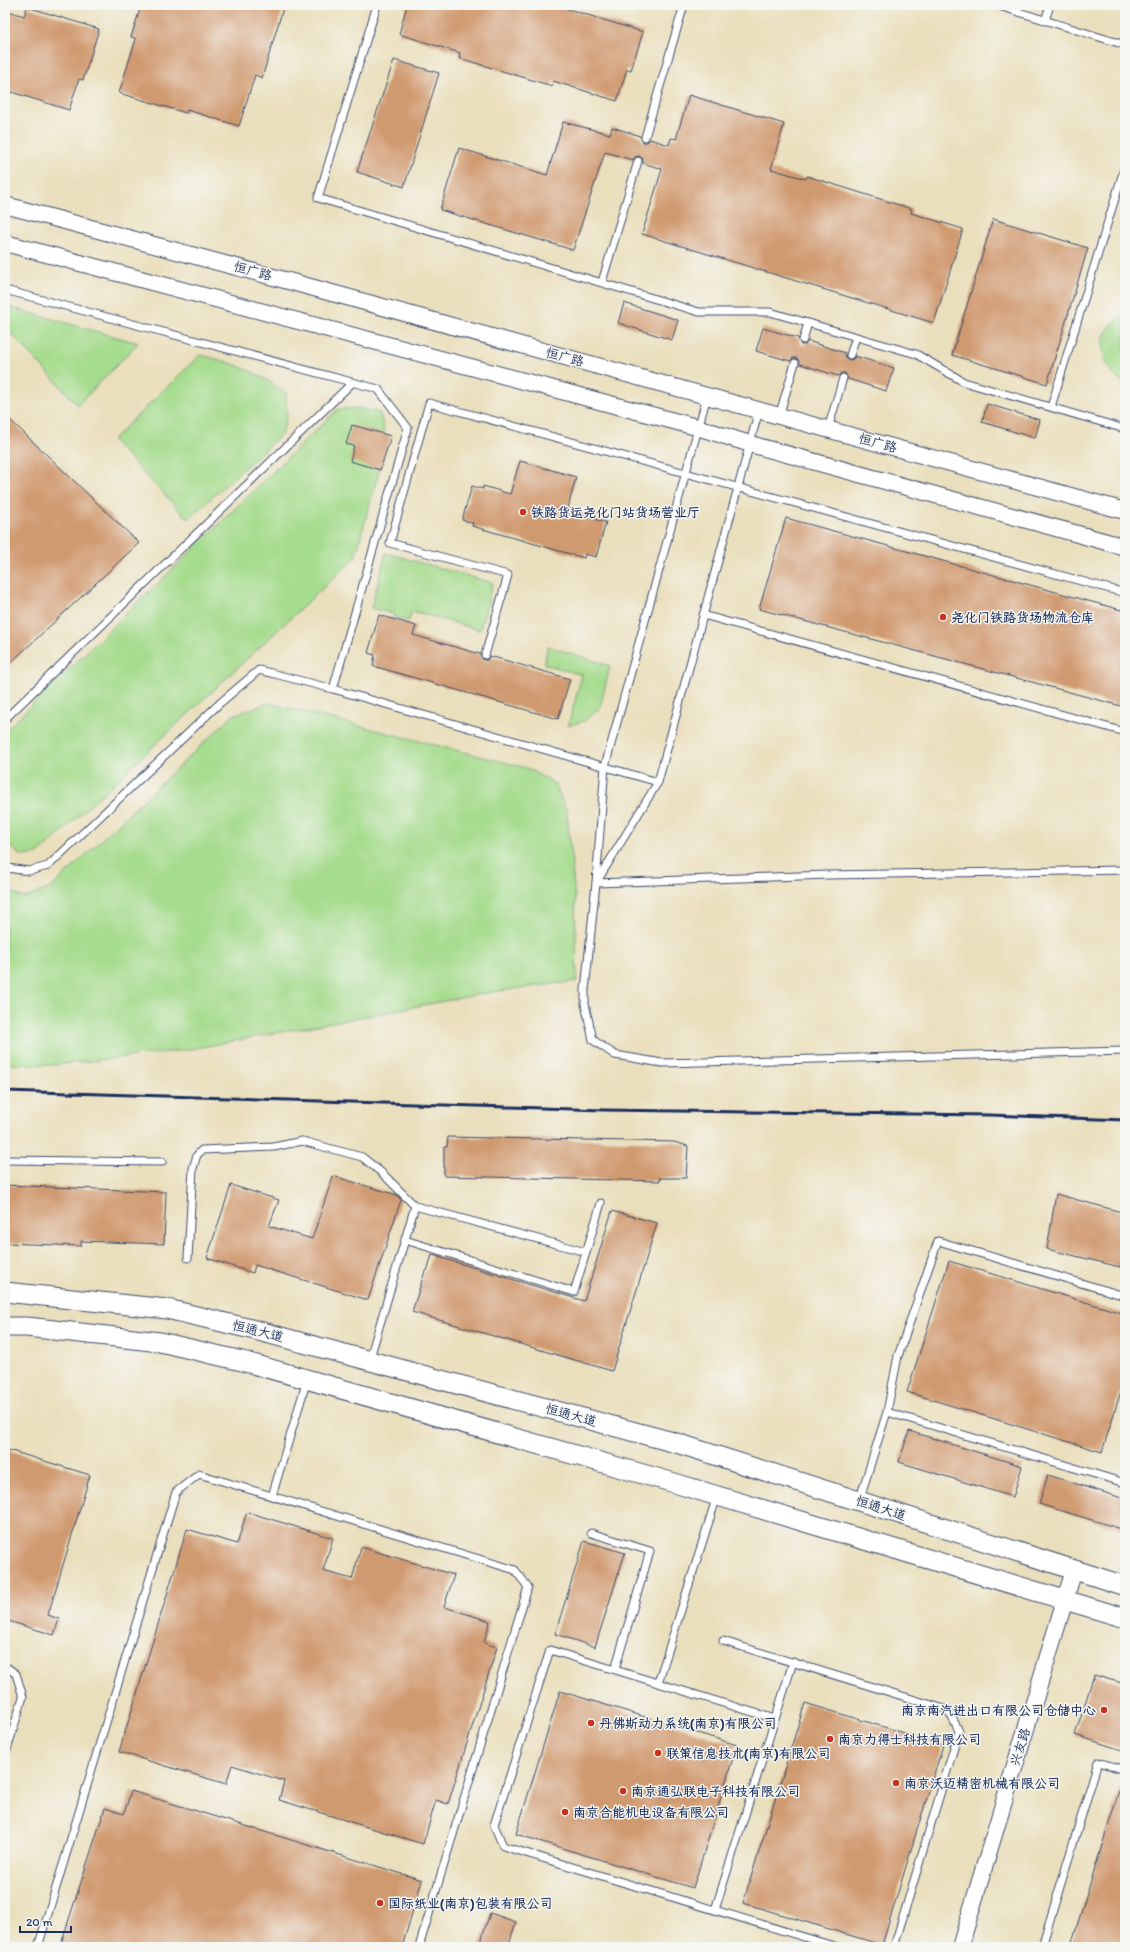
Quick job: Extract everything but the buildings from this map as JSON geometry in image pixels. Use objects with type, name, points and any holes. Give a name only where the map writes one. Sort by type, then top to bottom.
[{"type":"main road","name":"恒通大道","points":[[5,1292],[168,1309],[369,1361],[680,1444],[1125,1586]]},
{"type":"main road","points":[[5,1327],[34,1328],[160,1342],[242,1361],[717,1496],[1125,1618]]},
{"type":"street","name":"恒广路","points":[[5,205],[1125,511]]},
{"type":"street","points":[[5,242],[700,428],[750,444],[1125,547]]},
{"type":"street","name":"兴友路","points":[[960,1947],[1074,1570]]},
{"type":"lane","points":[[377,5],[318,198],[699,312],[770,312],[808,322],[916,354],[964,382],[1125,429]]},
{"type":"lane","points":[[645,137],[684,5]]},
{"type":"lane","points":[[996,5],[1125,45]]},
{"type":"lane","points":[[1045,20],[1050,5]]},
{"type":"lane","points":[[602,282],[638,161]]},
{"type":"lane","points":[[1051,407],[1125,166]]},
{"type":"lane","points":[[5,290],[378,389],[408,428],[333,689]]},
{"type":"lane","points":[[803,340],[808,322]]},
{"type":"lane","points":[[850,355],[856,337]]},
{"type":"lane","points":[[779,416],[795,363]]},
{"type":"lane","points":[[828,429],[843,378]]},
{"type":"lane","points":[[5,719],[352,383]]},
{"type":"lane","points":[[708,396],[605,766],[585,1004],[593,1040],[615,1055],[662,1063],[1125,1051]]},
{"type":"lane","points":[[485,655],[508,575],[390,543],[429,403],[1125,593]]},
{"type":"lane","points":[[596,883],[658,782],[759,410]]},
{"type":"lane","points":[[703,615],[1125,732]]},
{"type":"lane","points":[[5,866],[7,868],[29,872],[48,866],[220,702],[259,670],[333,689],[658,782]]},
{"type":"lane","points":[[596,883],[828,875],[1125,870]]},
{"type":"lane","points":[[188,1258],[193,1168],[197,1155],[202,1150],[274,1147],[302,1141],[362,1157],[382,1173],[415,1206],[586,1252]]},
{"type":"lane","points":[[5,1160],[162,1162]]},
{"type":"lane","points":[[405,1240],[574,1292],[601,1203]]},
{"type":"lane","points":[[369,1361],[415,1206]]},
{"type":"lane","points":[[859,1501],[887,1412],[898,1356],[938,1241],[1125,1296]]},
{"type":"lane","points":[[272,1496],[307,1380]]},
{"type":"lane","points":[[887,1412],[1125,1481]]},
{"type":"lane","points":[[38,1947],[176,1492],[199,1474],[515,1570],[528,1587],[418,1947]]},
{"type":"lane","points":[[658,1683],[717,1496]]},
{"type":"lane","points":[[591,1533],[650,1551],[615,1669]]},
{"type":"lane","points":[[723,1641],[948,1710],[959,1731],[894,1947]]},
{"type":"lane","points":[[775,1719],[550,1650],[494,1825],[503,1846],[837,1947]]},
{"type":"lane","points":[[715,1910],[793,1662]]},
{"type":"lane","points":[[5,1666],[16,1674],[23,1697],[5,1756]]},
{"type":"lane","points":[[1045,1947],[1042,1946],[1098,1762],[1125,1770]]},
{"type":"green space","points":[[5,306],[138,343],[78,405],[5,327]]},
{"type":"green space","points":[[1125,316],[1125,383],[1116,377],[1109,368],[1103,349],[1104,339],[1108,330],[1115,322]]},
{"type":"green space","points":[[200,355],[224,361],[246,369],[286,393],[287,416],[281,435],[188,519],[112,440]]},
{"type":"green space","points":[[360,408],[380,413],[387,442],[355,558],[38,854],[22,856],[5,843],[5,731],[338,409]]},
{"type":"green space","points":[[386,553],[493,583],[480,630],[412,611],[409,621],[393,617],[394,614],[371,608]]},
{"type":"green space","points":[[548,646],[610,666],[600,708],[584,721],[568,726],[582,675],[544,664]]},
{"type":"green space","points":[[268,703],[527,768],[555,784],[567,812],[575,898],[577,981],[492,992],[186,1050],[55,1065],[5,1064],[5,889],[24,898],[51,888],[233,715]]},
{"type":"railway","points":[[5,1091],[604,1110],[990,1115],[1125,1120]]},
{"type":"place","name":"铁路货运尧化门站货场营业厅","points":[[523,512]]},
{"type":"place","name":"尧化门铁路货场物流仓库","points":[[943,617]]},
{"type":"place","name":"南京南汽进出口有限公司仓储中心","points":[[1104,1710]]},
{"type":"place","name":"丹佛斯动力系统(南京)有限公司","points":[[591,1723]]},
{"type":"place","name":"南京力得士科技有限公司","points":[[830,1739]]},
{"type":"place","name":"联策信息技术(南京)有限公司","points":[[658,1753]]},
{"type":"place","name":"南京沃迈精密机械有限公司","points":[[896,1783]]},
{"type":"place","name":"南京通弘联电子科技有限公司","points":[[623,1791]]},
{"type":"place","name":"南京合能机电设备有限公司","points":[[565,1812]]},
{"type":"place","name":"国际纸业(南京)包装有限公司","points":[[380,1903]]}]
